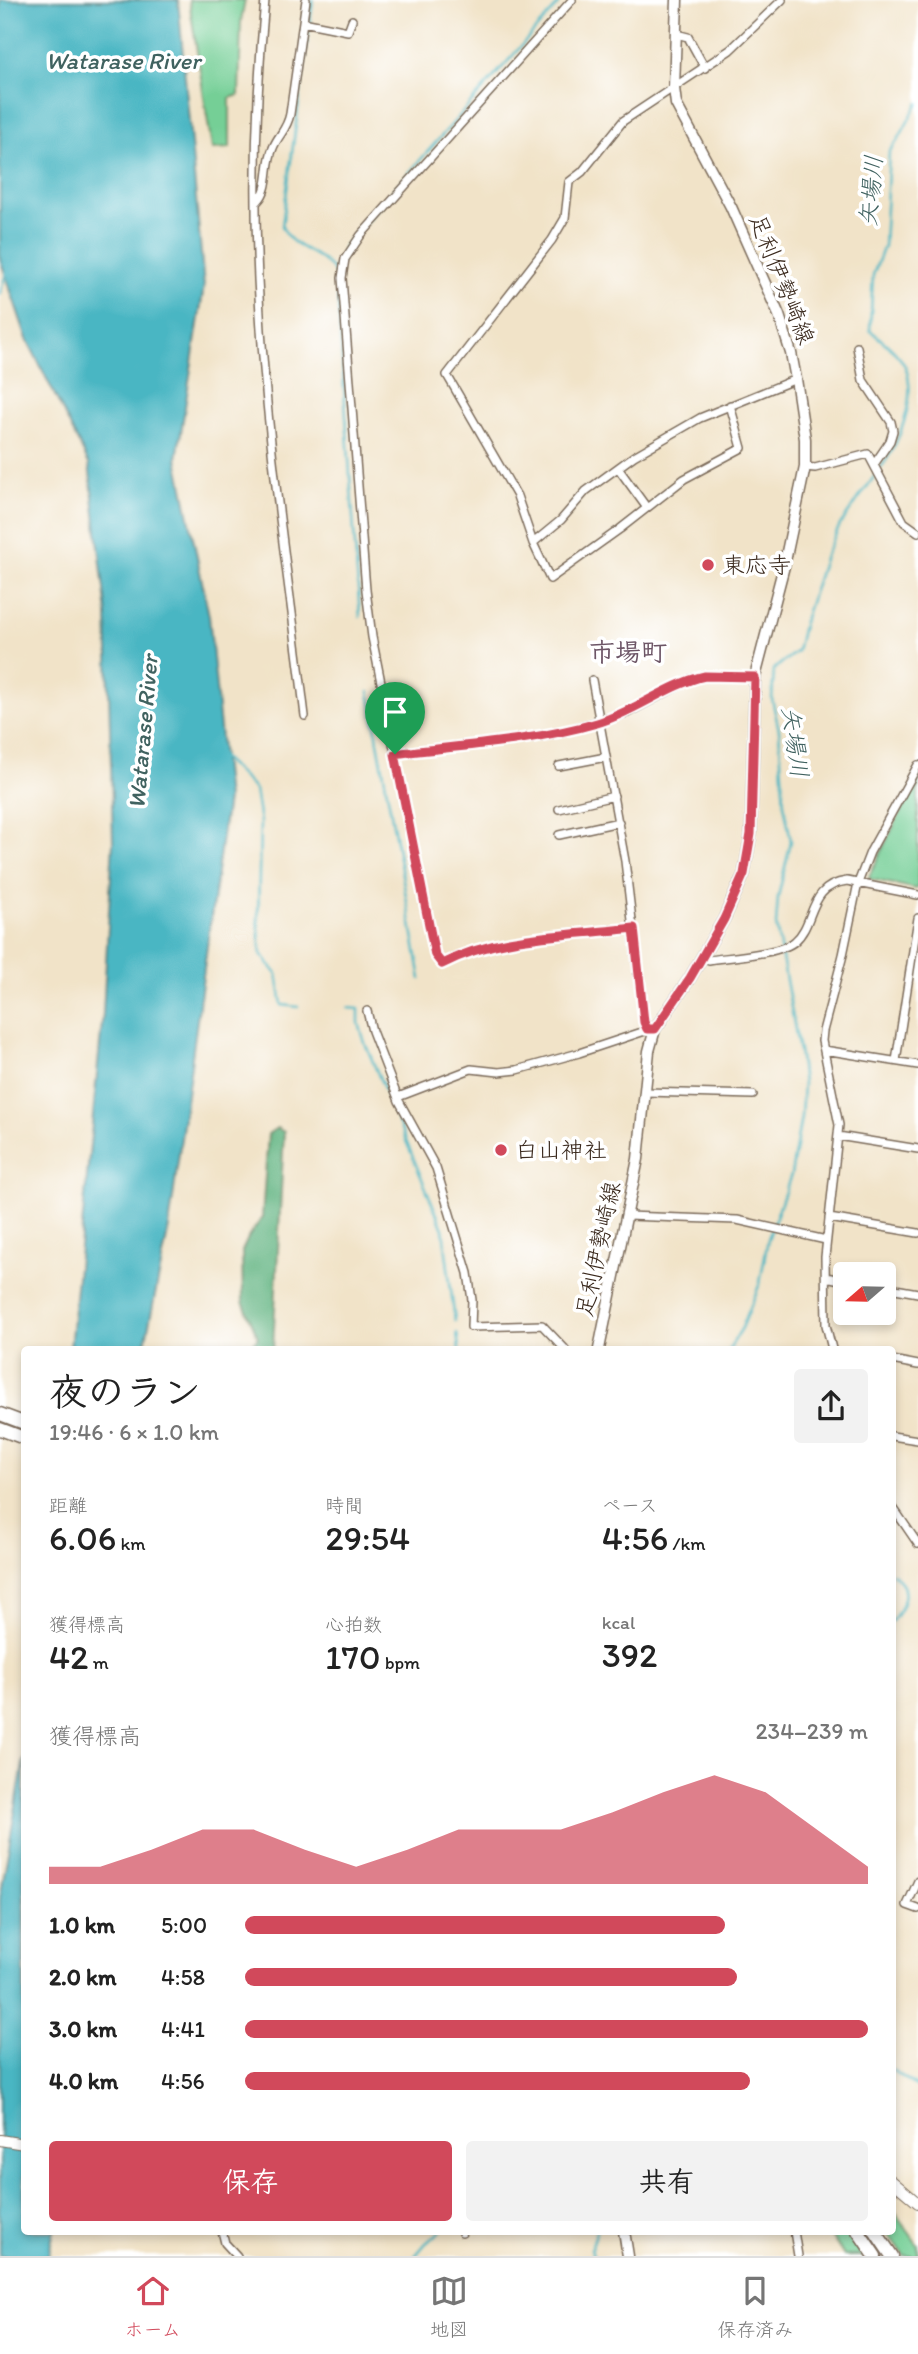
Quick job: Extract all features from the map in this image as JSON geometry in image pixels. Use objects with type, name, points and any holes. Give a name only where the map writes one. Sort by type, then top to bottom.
[{"type":"highway","points":[[0,1414],[21,1422]]},
{"type":"highway","points":[[0,1429],[21,1437]]},
{"type":"highway","points":[[861,2235],[875,2256]]},
{"type":"highway","points":[[878,2235],[892,2256]]},
{"type":"main road","name":"足利伊勢崎線","points":[[599,1346],[638,1158],[651,1029],[702,957],[732,905],[748,857],[755,677],[784,566],[805,467],[805,439],[796,379],[779,315],[730,207],[682,120],[676,104],[674,88],[677,0]]},
{"type":"main road","points":[[0,2140],[21,2144]]},
{"type":"main road","points":[[896,2184],[918,2203]]},
{"type":"main road","points":[[625,2235],[628,2256]]},
{"type":"street","points":[[265,0],[258,102],[258,284],[289,598],[305,716]]},
{"type":"street","points":[[257,202],[265,188],[271,151],[287,127],[306,0]]},
{"type":"street","points":[[572,0],[350,249],[343,269],[343,298],[372,637],[435,955],[442,964],[464,955],[530,938],[634,928]]},
{"type":"street","points":[[730,405],[742,448],[684,479],[550,579],[533,543],[517,496],[447,376],[560,229],[565,218],[569,182],[582,172],[623,121],[730,50],[782,0]]},
{"type":"street","points":[[303,22],[348,31],[352,19]]},
{"type":"street","points":[[676,34],[688,37],[705,68]]},
{"type":"street","points":[[857,346],[863,380],[891,422],[893,430],[890,441],[874,463]]},
{"type":"street","points":[[533,543],[561,520],[586,491],[634,456],[700,418],[796,379]]},
{"type":"street","points":[[805,467],[815,468],[868,454],[904,522],[918,532]]},
{"type":"street","points":[[618,468],[647,509]]},
{"type":"street","points":[[395,754],[521,740],[599,722],[631,711],[691,679],[705,676],[755,677]]},
{"type":"street","points":[[398,1097],[471,1069],[499,1072],[517,1070],[651,1029],[644,1022],[619,822],[592,680]]},
{"type":"street","points":[[559,766],[606,757]]},
{"type":"street","points":[[831,1346],[826,1325],[826,1240],[839,1116],[824,1050],[823,1031],[858,883],[870,852],[918,765]]},
{"type":"street","points":[[559,809],[614,796]]},
{"type":"street","points":[[559,835],[619,822]]},
{"type":"street","points":[[702,957],[709,960],[773,950],[794,942],[799,937],[813,905],[824,892],[839,882],[918,895]]},
{"type":"street","points":[[895,1061],[918,918]]},
{"type":"street","points":[[908,980],[918,982]]},
{"type":"street","points":[[367,1011],[398,1097],[436,1168],[468,1273],[472,1300],[471,1327],[542,1325],[562,1346]]},
{"type":"street","points":[[824,1050],[918,1065]]},
{"type":"street","points":[[646,1092],[753,1095]]},
{"type":"street","points":[[838,1136],[918,1149]]},
{"type":"street","points":[[627,1216],[737,1220],[826,1240]]},
{"type":"street","points":[[829,1218],[918,1233]]},
{"type":"street","points":[[826,1277],[833,1278]]},
{"type":"street","points":[[896,1289],[918,1293]]},
{"type":"street","points":[[896,1361],[918,1365]]},
{"type":"street","points":[[896,1437],[918,1440]]},
{"type":"street","points":[[896,1512],[918,1544]]},
{"type":"street","points":[[918,1881],[907,1905],[918,1909]]},
{"type":"street","points":[[223,2235],[225,2243],[237,2256]]},
{"type":"street","points":[[795,2235],[798,2256]]},
{"type":"green space","points":[[189,0],[245,0],[241,21],[239,95],[230,98],[230,148],[212,149]]},
{"type":"green space","points":[[918,777],[918,887],[916,889],[870,879],[869,876]]},
{"type":"green space","points":[[277,1128],[284,1132],[273,1346],[251,1346],[258,1337],[243,1302],[242,1251],[262,1218],[268,1134]]},
{"type":"green space","points":[[896,2214],[918,2245],[918,2256],[904,2256],[889,2235],[896,2235]]},
{"type":"green space","points":[[831,2235],[852,2235],[865,2256],[844,2256]]},
{"type":"water","name":"Watarase River","points":[[0,0],[178,0],[204,286],[177,458],[209,616],[227,799],[169,1227],[145,1346],[70,1346],[103,1013],[113,842],[107,614],[89,464],[27,339],[0,259]]},
{"type":"water","points":[[21,1776],[21,2235],[53,2235],[48,2256],[0,2256],[0,1898]]},
{"type":"waterway","points":[[313,0],[282,226],[291,240],[319,257],[336,275]]},
{"type":"waterway","points":[[360,617],[336,275],[345,245],[562,0]]},
{"type":"waterway","name":"矢場川","points":[[880,469],[900,434],[909,392],[902,361],[870,330],[873,275],[884,246],[889,152],[918,103]]},
{"type":"waterway","points":[[0,294],[6,273]]},
{"type":"waterway","name":"矢場川","points":[[731,1346],[742,1328],[760,1283],[768,1239],[791,1175],[801,1117],[803,1084],[800,1057],[776,925],[778,897],[791,841],[784,804],[779,730],[772,699],[774,669],[797,651],[825,556],[840,525],[876,474]]},
{"type":"waterway","points":[[369,692],[421,979]]},
{"type":"waterway","points":[[220,755],[255,790],[260,822],[258,923],[261,954],[277,974],[282,1005],[298,1007]]},
{"type":"waterway","points":[[348,1008],[359,1009],[359,1023],[365,1043],[443,1229],[455,1321]]},
{"type":"waterway","points":[[457,1333],[459,1346]]},
{"type":"waterway","name":"矢場川","points":[[896,1576],[904,1590],[903,1602],[896,1615]]},
{"type":"waterway","name":"矢場川","points":[[896,2073],[918,2087]]},
{"type":"waterway","points":[[415,2256],[436,2235]]},
{"type":"waterway","points":[[593,2256],[591,2248],[596,2235]]},
{"type":"place","name":"東応寺","points":[[708,565]]},
{"type":"place","name":"白山神社","points":[[501,1150]]},
{"type":"district","name":"市場町","points":[[628,652]]},
{"type":"route","points":[[705,676],[755,677],[751,834],[744,874],[724,919],[690,978],[655,1029],[647,1029],[644,1022],[634,928],[530,938],[488,948],[442,964],[437,959],[395,754],[550,735],[627,713],[691,679],[705,676]]}]
